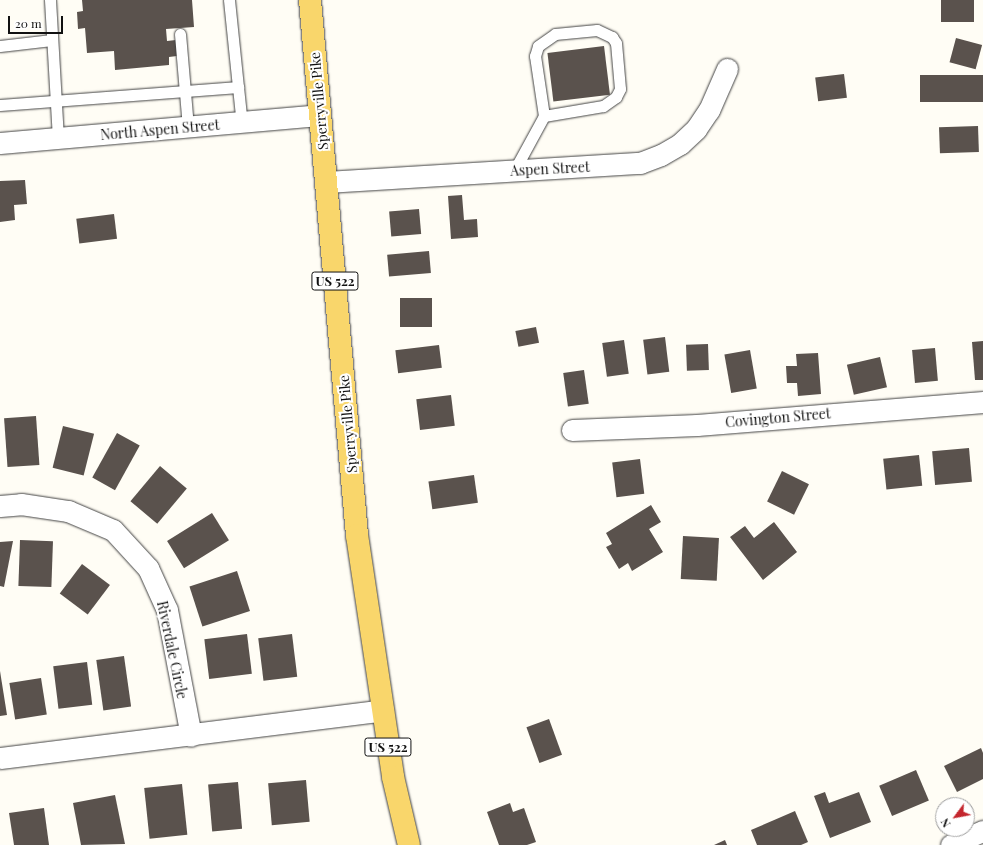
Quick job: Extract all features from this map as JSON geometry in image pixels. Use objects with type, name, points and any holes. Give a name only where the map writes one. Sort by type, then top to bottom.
[{"type":"main road","name":"Sperryville Pike","points":[[310,0],[357,535],[392,777],[409,845]]},
{"type":"street","name":"Aspen Street","points":[[326,182],[640,163],[661,155],[680,144],[696,129],[709,110],[727,69]]},
{"type":"street","name":"North Aspen Street","points":[[0,143],[188,128],[320,115]]},
{"type":"street","name":"Covington Street","points":[[572,430],[698,425],[983,402]]},
{"type":"street","name":"Riverdale Circle","points":[[0,506],[20,504],[68,511],[113,530],[148,568],[167,610],[191,736]]},
{"type":"street","points":[[0,758],[191,736],[383,710]]},
{"type":"street","points":[[951,845],[983,831]]},
{"type":"lane","points":[[50,0],[58,138]]},
{"type":"lane","points":[[229,0],[242,123]]},
{"type":"lane","points":[[514,171],[544,116],[535,56],[538,46],[545,38],[555,34],[597,30],[612,37],[616,43],[620,89],[616,97],[603,106],[544,116]]},
{"type":"lane","points":[[180,34],[188,128]]},
{"type":"lane","points":[[0,46],[52,40]]},
{"type":"lane","points":[[0,105],[185,89],[238,87]]},
{"type":"building","points":[[82,0],[192,0],[194,27],[166,29],[167,41],[176,40],[177,56],[169,57],[169,65],[115,70],[114,51],[87,53],[85,28],[78,29],[77,12],[83,11]]},
{"type":"building","points":[[941,0],[974,0],[974,22],[941,22]]},
{"type":"building","points":[[956,38],[982,45],[976,69],[950,62]]},
{"type":"building","points":[[604,46],[610,95],[553,102],[547,53]]},
{"type":"building","points":[[844,74],[847,98],[818,101],[815,78]]},
{"type":"building","points":[[920,75],[983,75],[983,102],[920,102]]},
{"type":"building","points":[[978,126],[979,152],[940,153],[939,127]]},
{"type":"building","points":[[25,180],[27,204],[14,205],[15,220],[0,222],[0,181]]},
{"type":"building","points":[[462,195],[464,220],[477,219],[478,237],[451,239],[448,196]]},
{"type":"building","points":[[419,209],[421,234],[391,237],[389,212]]},
{"type":"building","points":[[114,214],[117,239],[79,243],[76,219]]},
{"type":"building","points":[[429,251],[431,273],[389,277],[387,255]]},
{"type":"building","points":[[400,298],[432,298],[432,327],[400,327]]},
{"type":"building","points":[[536,327],[539,343],[518,347],[515,331]]},
{"type":"building","points":[[665,337],[669,372],[647,374],[643,340]]},
{"type":"building","points":[[624,340],[629,374],[607,377],[602,343]]},
{"type":"building","points":[[983,341],[983,380],[975,380],[972,342]]},
{"type":"building","points":[[708,344],[709,370],[687,371],[686,345]]},
{"type":"building","points":[[439,345],[442,368],[398,373],[395,350]]},
{"type":"building","points":[[935,348],[938,381],[915,383],[912,350]]},
{"type":"building","points":[[750,350],[757,388],[731,393],[724,355]]},
{"type":"building","points":[[818,353],[821,394],[798,396],[797,383],[787,383],[786,366],[797,366],[796,354]]},
{"type":"building","points":[[880,357],[887,387],[854,395],[847,365]]},
{"type":"building","points":[[584,370],[589,404],[568,407],[563,373]]},
{"type":"building","points":[[451,395],[455,426],[420,430],[416,399]]},
{"type":"building","points":[[36,416],[39,465],[7,467],[4,418]]},
{"type":"building","points":[[63,426],[94,434],[84,475],[53,468]]},
{"type":"building","points":[[117,433],[140,446],[115,490],[92,478]]},
{"type":"building","points":[[969,448],[972,482],[935,485],[932,451]]},
{"type":"building","points":[[919,455],[922,486],[886,490],[883,459]]},
{"type":"building","points":[[640,459],[644,494],[616,497],[612,462]]},
{"type":"building","points":[[160,466],[187,488],[157,524],[130,501]]},
{"type":"building","points":[[782,471],[809,484],[794,515],[767,502]]},
{"type":"building","points":[[474,475],[478,503],[432,509],[428,481]]},
{"type":"building","points":[[651,505],[661,522],[649,529],[663,552],[632,571],[628,563],[619,569],[606,547],[612,544],[606,533]]},
{"type":"building","points":[[212,513],[229,540],[184,568],[167,541]]},
{"type":"building","points":[[774,522],[797,552],[763,580],[730,537],[745,526],[754,538]]},
{"type":"building","points":[[683,536],[719,538],[717,581],[681,579]]},
{"type":"building","points":[[20,540],[53,541],[51,587],[18,586]]},
{"type":"building","points":[[13,541],[4,587],[0,586],[0,542]]},
{"type":"building","points":[[82,564],[110,585],[88,615],[60,594]]},
{"type":"building","points":[[237,571],[250,611],[202,626],[189,586]]},
{"type":"building","points":[[247,634],[252,674],[209,679],[204,639]]},
{"type":"building","points":[[292,634],[297,677],[263,681],[258,638]]},
{"type":"building","points":[[124,656],[131,707],[103,710],[96,660]]},
{"type":"building","points":[[87,662],[92,705],[58,709],[53,666]]},
{"type":"building","points":[[0,671],[7,715],[0,716]]},
{"type":"building","points":[[41,678],[47,715],[15,720],[9,683]]},
{"type":"building","points":[[549,719],[562,755],[539,763],[526,727]]},
{"type":"building","points":[[981,748],[983,753],[983,779],[957,792],[944,766]]},
{"type":"building","points":[[916,770],[929,800],[892,816],[879,786]]},
{"type":"building","points":[[306,780],[310,822],[272,825],[268,783]]},
{"type":"building","points":[[238,782],[242,829],[212,831],[208,785]]},
{"type":"building","points":[[182,784],[187,835],[150,839],[144,788]]},
{"type":"building","points":[[825,792],[829,803],[859,792],[871,822],[830,838],[814,796]]},
{"type":"building","points":[[115,795],[125,844],[81,845],[73,803]]},
{"type":"building","points":[[510,803],[513,812],[524,808],[536,842],[527,845],[499,845],[487,812]]},
{"type":"building","points":[[44,808],[49,845],[14,845],[9,813]]},
{"type":"building","points":[[795,811],[808,842],[801,845],[757,845],[751,830]]},
{"type":"building","points":[[725,840],[727,845],[714,845]]}]
